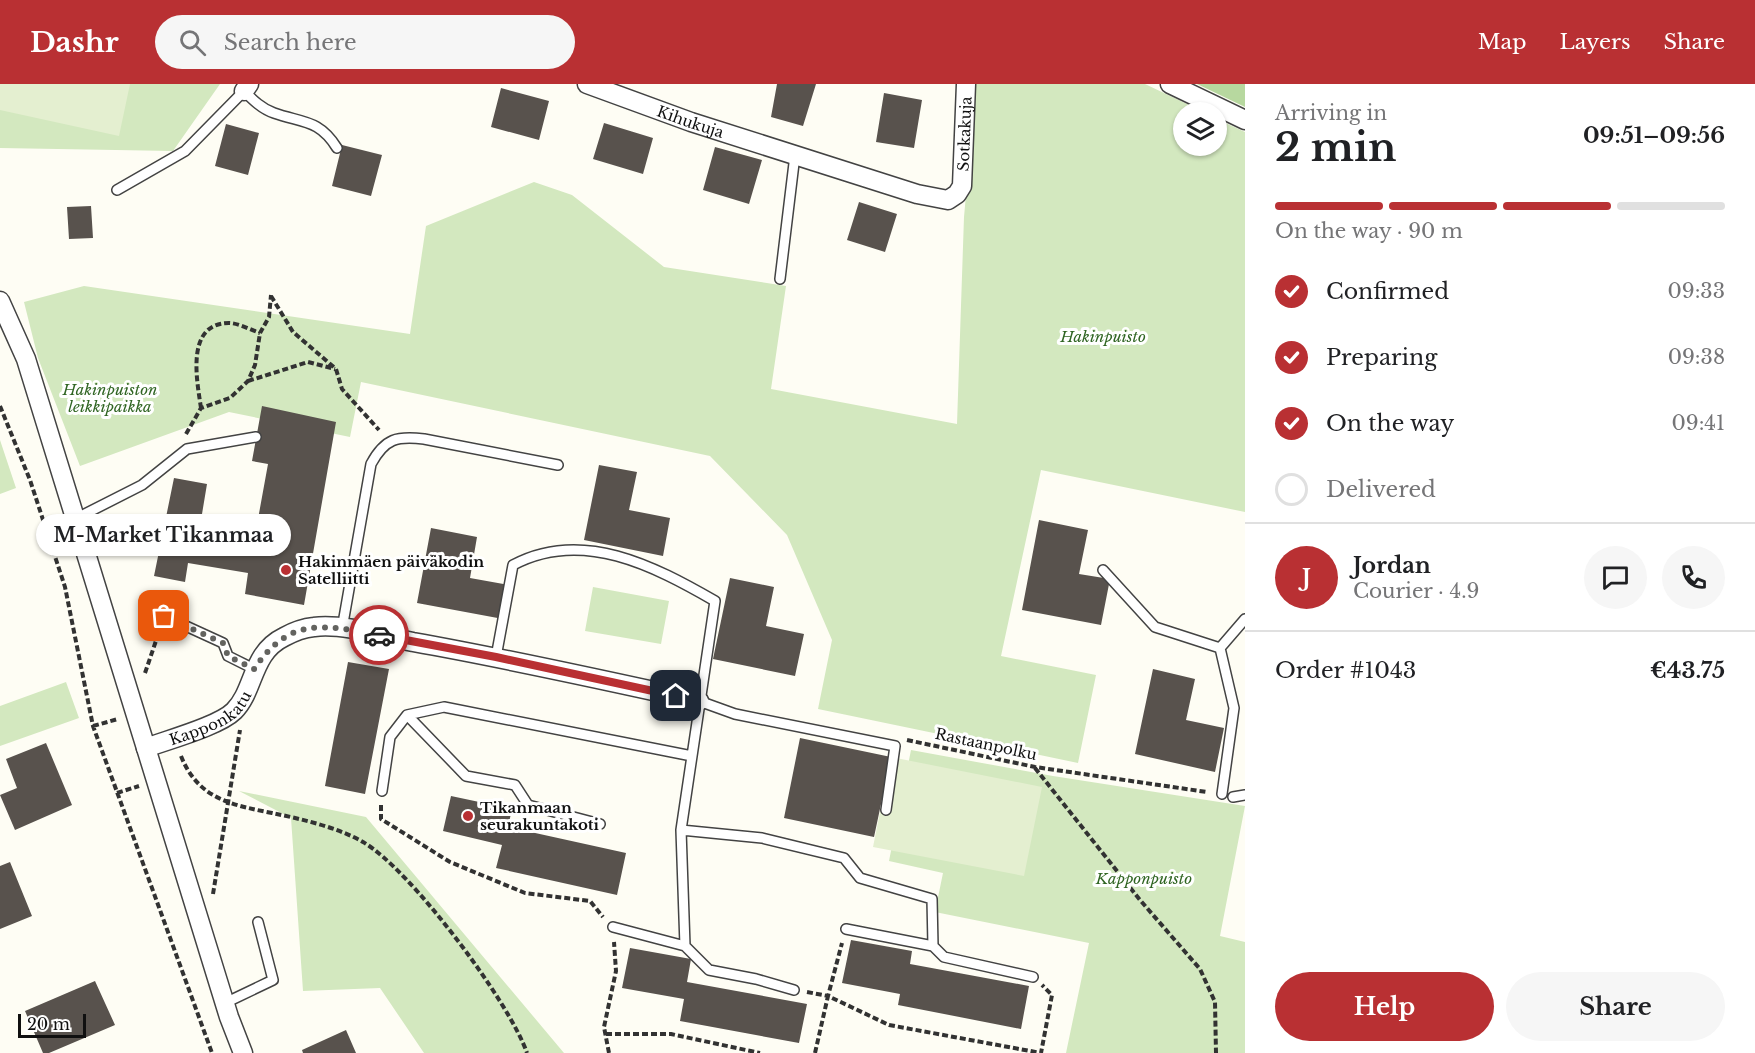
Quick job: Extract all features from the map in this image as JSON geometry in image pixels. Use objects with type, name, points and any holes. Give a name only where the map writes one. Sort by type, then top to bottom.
[{"type":"street","name":"Kihukuja","points":[[587,84],[661,112],[934,199],[948,200],[957,194],[962,186]]},
{"type":"street","name":"Sotkakuja","points":[[962,186],[966,84]]},
{"type":"street","points":[[1170,84],[1245,120]]},
{"type":"street","name":"Kapponkatu","points":[[0,301],[26,359],[216,975],[243,1053]]},
{"type":"street","name":"Kapponkatu","points":[[146,748],[233,712],[241,702],[254,669],[267,650],[281,638],[315,627],[342,629],[496,657],[699,701]]},
{"type":"lane","points":[[117,189],[185,151],[247,88],[256,104],[274,113],[313,124],[328,135],[337,148]]},
{"type":"lane","points":[[780,279],[795,155]]},
{"type":"lane","points":[[75,519],[142,485],[187,449],[256,437]]},
{"type":"lane","points":[[342,629],[371,464],[378,450],[389,441],[405,437],[424,439],[558,465]]},
{"type":"lane","points":[[496,657],[513,565],[534,554],[560,550],[587,550],[615,555],[645,563],[715,601],[681,830],[685,946]]},
{"type":"lane","points":[[1103,570],[1155,627],[1220,648]]},
{"type":"lane","points":[[164,616],[223,643],[228,656],[254,669]]},
{"type":"lane","points":[[1220,648],[1245,619]]},
{"type":"lane","points":[[1220,648],[1234,708],[1222,794]]},
{"type":"lane","points":[[699,701],[735,714],[894,746],[886,810]]},
{"type":"lane","points":[[382,791],[390,737],[407,715],[444,707],[692,756]]},
{"type":"lane","points":[[407,715],[466,776],[515,785],[528,805],[600,824]]},
{"type":"lane","points":[[1233,797],[1245,795]]},
{"type":"lane","points":[[681,830],[762,838],[844,858],[860,878],[932,899],[933,946]]},
{"type":"lane","points":[[225,1003],[273,980],[258,922]]},
{"type":"lane","points":[[613,927],[685,946],[709,970],[794,990]]},
{"type":"lane","points":[[846,929],[933,946],[944,957],[1033,976]]},
{"type":"path","points":[[187,449],[186,431],[201,408],[230,398],[248,381],[255,365],[260,333],[269,317],[271,295],[292,332],[336,369],[342,389],[389,441]]},
{"type":"path","points":[[201,408],[197,379],[197,346],[211,328],[229,323],[260,333]]},
{"type":"path","points":[[248,381],[308,362],[336,369]]},
{"type":"path","points":[[0,406],[30,480],[65,587],[93,726],[212,1053]]},
{"type":"path","points":[[144,674],[164,616]]},
{"type":"path","points":[[211,903],[241,726]]},
{"type":"path","points":[[174,737],[187,770],[202,787],[228,804],[328,828],[363,842],[389,862],[448,930],[496,994],[527,1053]]},
{"type":"path","name":"Rastaanpolku","points":[[903,739],[1035,767],[1222,794]]},
{"type":"path","points":[[1035,767],[1140,900],[1200,969],[1215,1002],[1216,1053]]},
{"type":"path","points":[[382,791],[381,819],[450,862],[525,893],[590,901],[613,927],[616,971],[604,1027],[609,1053]]},
{"type":"path","points":[[815,1053],[846,929]]},
{"type":"path","points":[[187,984],[216,975]]},
{"type":"path","points":[[794,990],[828,996],[889,1024],[1041,1053],[1052,995],[1033,976]]},
{"type":"path","points":[[606,1034],[671,1034],[760,1053]]},
{"type":"green space","points":[[0,84],[220,84],[173,151],[0,148]]},
{"type":"green space","points":[[0,84],[130,84],[119,136],[0,110]]},
{"type":"green space","name":"Hakinpuisto","points":[[976,84],[1145,84],[1183,102],[1173,102],[1173,156],[1227,156],[1227,124],[1245,132],[1245,512],[1041,470],[1001,656],[1096,675],[1078,763],[818,709],[832,640],[787,535],[710,456],[361,382],[350,437],[229,412],[80,466],[38,358],[24,302],[84,286],[410,334],[426,226],[534,182],[572,195],[664,267],[786,286],[771,389],[957,424],[964,217]]},
{"type":"green space","points":[[1197,84],[1245,84],[1245,107]]},
{"type":"green space","points":[[0,440],[16,488],[0,494]]},
{"type":"green space","points":[[593,587],[669,601],[661,644],[585,631]]},
{"type":"green space","points":[[66,682],[79,718],[0,746],[0,706]]},
{"type":"green space","name":"Kapponpuisto","points":[[911,750],[1053,776],[1245,806],[1220,936],[1245,942],[1245,1053],[1066,1053],[1089,943],[935,912],[943,873],[889,861]]},
{"type":"green space","points":[[891,757],[1042,787],[1024,876],[873,847]]},
{"type":"green space","points":[[239,791],[366,817],[564,1053],[424,1053],[380,988],[303,991],[291,818]]},
{"type":"building","points":[[777,84],[816,84],[803,126],[771,117]]},
{"type":"building","points":[[501,88],[549,101],[539,140],[491,127]]},
{"type":"building","points":[[884,93],[922,100],[914,148],[876,142]]},
{"type":"building","points":[[604,123],[653,138],[643,174],[593,159]]},
{"type":"building","points":[[226,124],[259,133],[248,175],[215,166]]},
{"type":"building","points":[[342,145],[382,155],[371,196],[332,186]]},
{"type":"building","points":[[715,147],[762,160],[749,204],[703,190]]},
{"type":"building","points":[[859,202],[897,214],[885,252],[847,240]]},
{"type":"building","points":[[91,206],[93,238],[69,239],[67,207]]},
{"type":"building","points":[[262,406],[336,422],[304,605],[245,594],[248,573],[188,563],[185,582],[154,576],[174,478],[207,484],[201,520],[256,530],[268,464],[252,461]]},
{"type":"building","points":[[599,465],[637,472],[629,510],[670,518],[663,556],[584,540]]},
{"type":"building","points":[[1039,520],[1088,530],[1079,574],[1110,579],[1101,625],[1022,610]]},
{"type":"building","points":[[431,528],[477,537],[470,578],[509,585],[503,619],[417,603]]},
{"type":"building","points":[[730,578],[774,587],[766,626],[804,634],[795,676],[713,659]]},
{"type":"building","points":[[348,662],[389,669],[365,794],[325,786]]},
{"type":"building","points":[[1153,669],[1195,679],[1186,720],[1224,728],[1215,772],[1135,754]]},
{"type":"building","points":[[800,738],[891,757],[874,837],[784,818]]},
{"type":"building","points":[[46,743],[72,805],[15,830],[0,795],[17,788],[6,759]]},
{"type":"building","points":[[451,796],[512,809],[508,827],[626,853],[617,895],[496,868],[502,845],[443,831]]},
{"type":"building","points":[[10,862],[32,916],[0,929],[0,866]]},
{"type":"building","points":[[851,940],[912,951],[910,964],[1029,986],[1021,1029],[898,1005],[900,994],[842,983]]},
{"type":"building","points":[[630,948],[691,959],[687,982],[807,1004],[799,1043],[680,1021],[684,999],[622,988]]},
{"type":"building","points":[[95,981],[115,1025],[49,1053],[43,1053],[25,1011]]},
{"type":"building","points":[[346,1030],[356,1053],[303,1053],[302,1050]]},
{"type":"way so far","points":[[164,616],[223,643],[228,656],[254,669],[267,650],[281,638],[296,632],[315,627],[329,627],[379,635]]},
{"type":"place","name":"Hakinmäen päiväkodin Satelliitti","points":[[286,570]]},
{"type":"place","name":"M-Market Tikanmaa","points":[[164,616]]},
{"type":"place","name":"Tikanmaan seurakuntakoti","points":[[468,816]]},
{"type":"route","points":[[379,635],[496,657],[676,696]]},
{"type":"park label","name":"Hakinpuiston leikkipaikka","points":[[110,398]]}]
